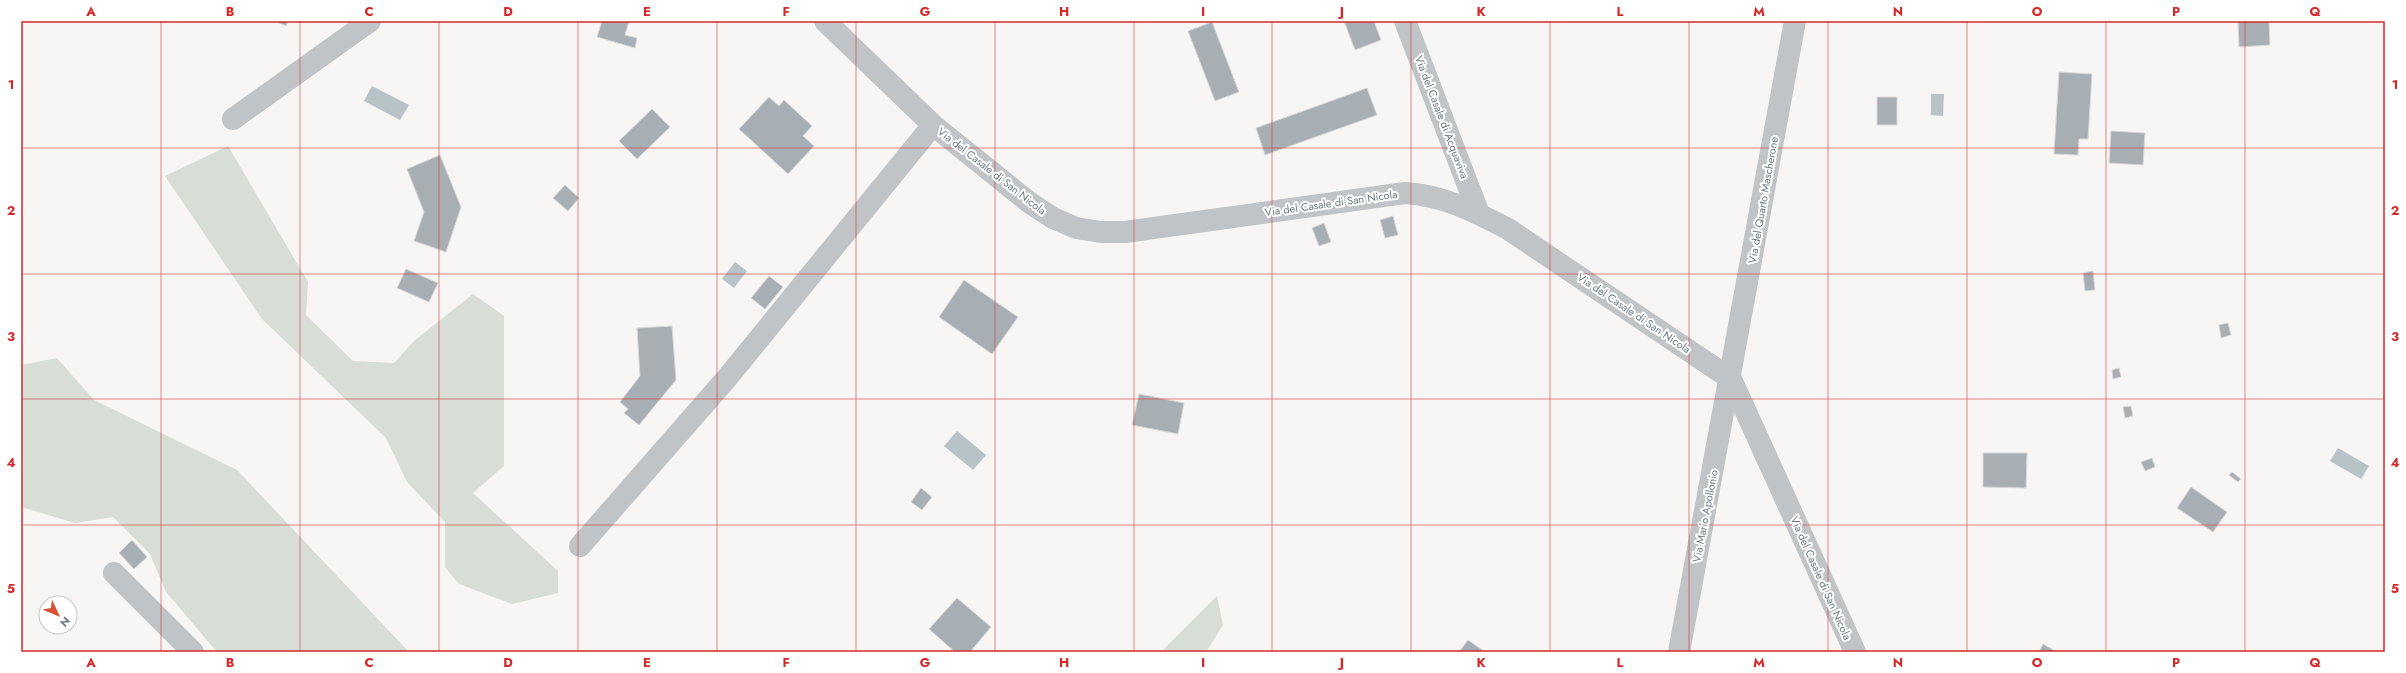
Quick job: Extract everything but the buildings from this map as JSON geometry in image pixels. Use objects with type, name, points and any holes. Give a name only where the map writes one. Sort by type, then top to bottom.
[{"type":"street","points":[[233,119],[370,21]]},
{"type":"street","name":"Via del Casale di San Nicola","points":[[825,21],[933,126],[1030,203],[1064,224],[1088,231],[1125,232],[1394,193],[1417,194],[1439,198],[1479,214],[1508,229],[1730,379],[1855,652]]},
{"type":"street","name":"Via del Casale di Acquaviva","points":[[1405,21],[1479,214]]},
{"type":"street","name":"Via del Quarto Mascherone","points":[[1730,379],[1795,21]]},
{"type":"street","points":[[580,546],[726,378],[933,126]]},
{"type":"street","name":"Via Mario Apollonio","points":[[1679,652],[1730,379]]},
{"type":"street","points":[[114,573],[193,652]]},
{"type":"shaded area","points":[[372,86],[409,105],[400,120],[364,101]]},
{"type":"shaded area","points":[[1931,94],[1944,94],[1943,116],[1931,115]]},
{"type":"shaded area","points":[[228,146],[308,282],[306,315],[353,361],[394,363],[415,340],[473,294],[504,316],[504,466],[473,493],[558,571],[558,593],[512,604],[459,584],[445,567],[445,522],[407,482],[386,438],[262,319],[165,176]]},
{"type":"shaded area","points":[[735,262],[747,271],[734,288],[722,279]]},
{"type":"shaded area","points":[[57,358],[94,400],[237,470],[409,652],[217,652],[166,592],[150,554],[113,517],[75,523],[21,507],[21,365]]},
{"type":"shaded area","points":[[957,431],[986,455],[973,470],[944,446]]},
{"type":"shaded area","points":[[2338,448],[2369,466],[2361,479],[2330,461]]},
{"type":"shaded area","points":[[1217,596],[1223,625],[1206,652],[1161,652]]}]
